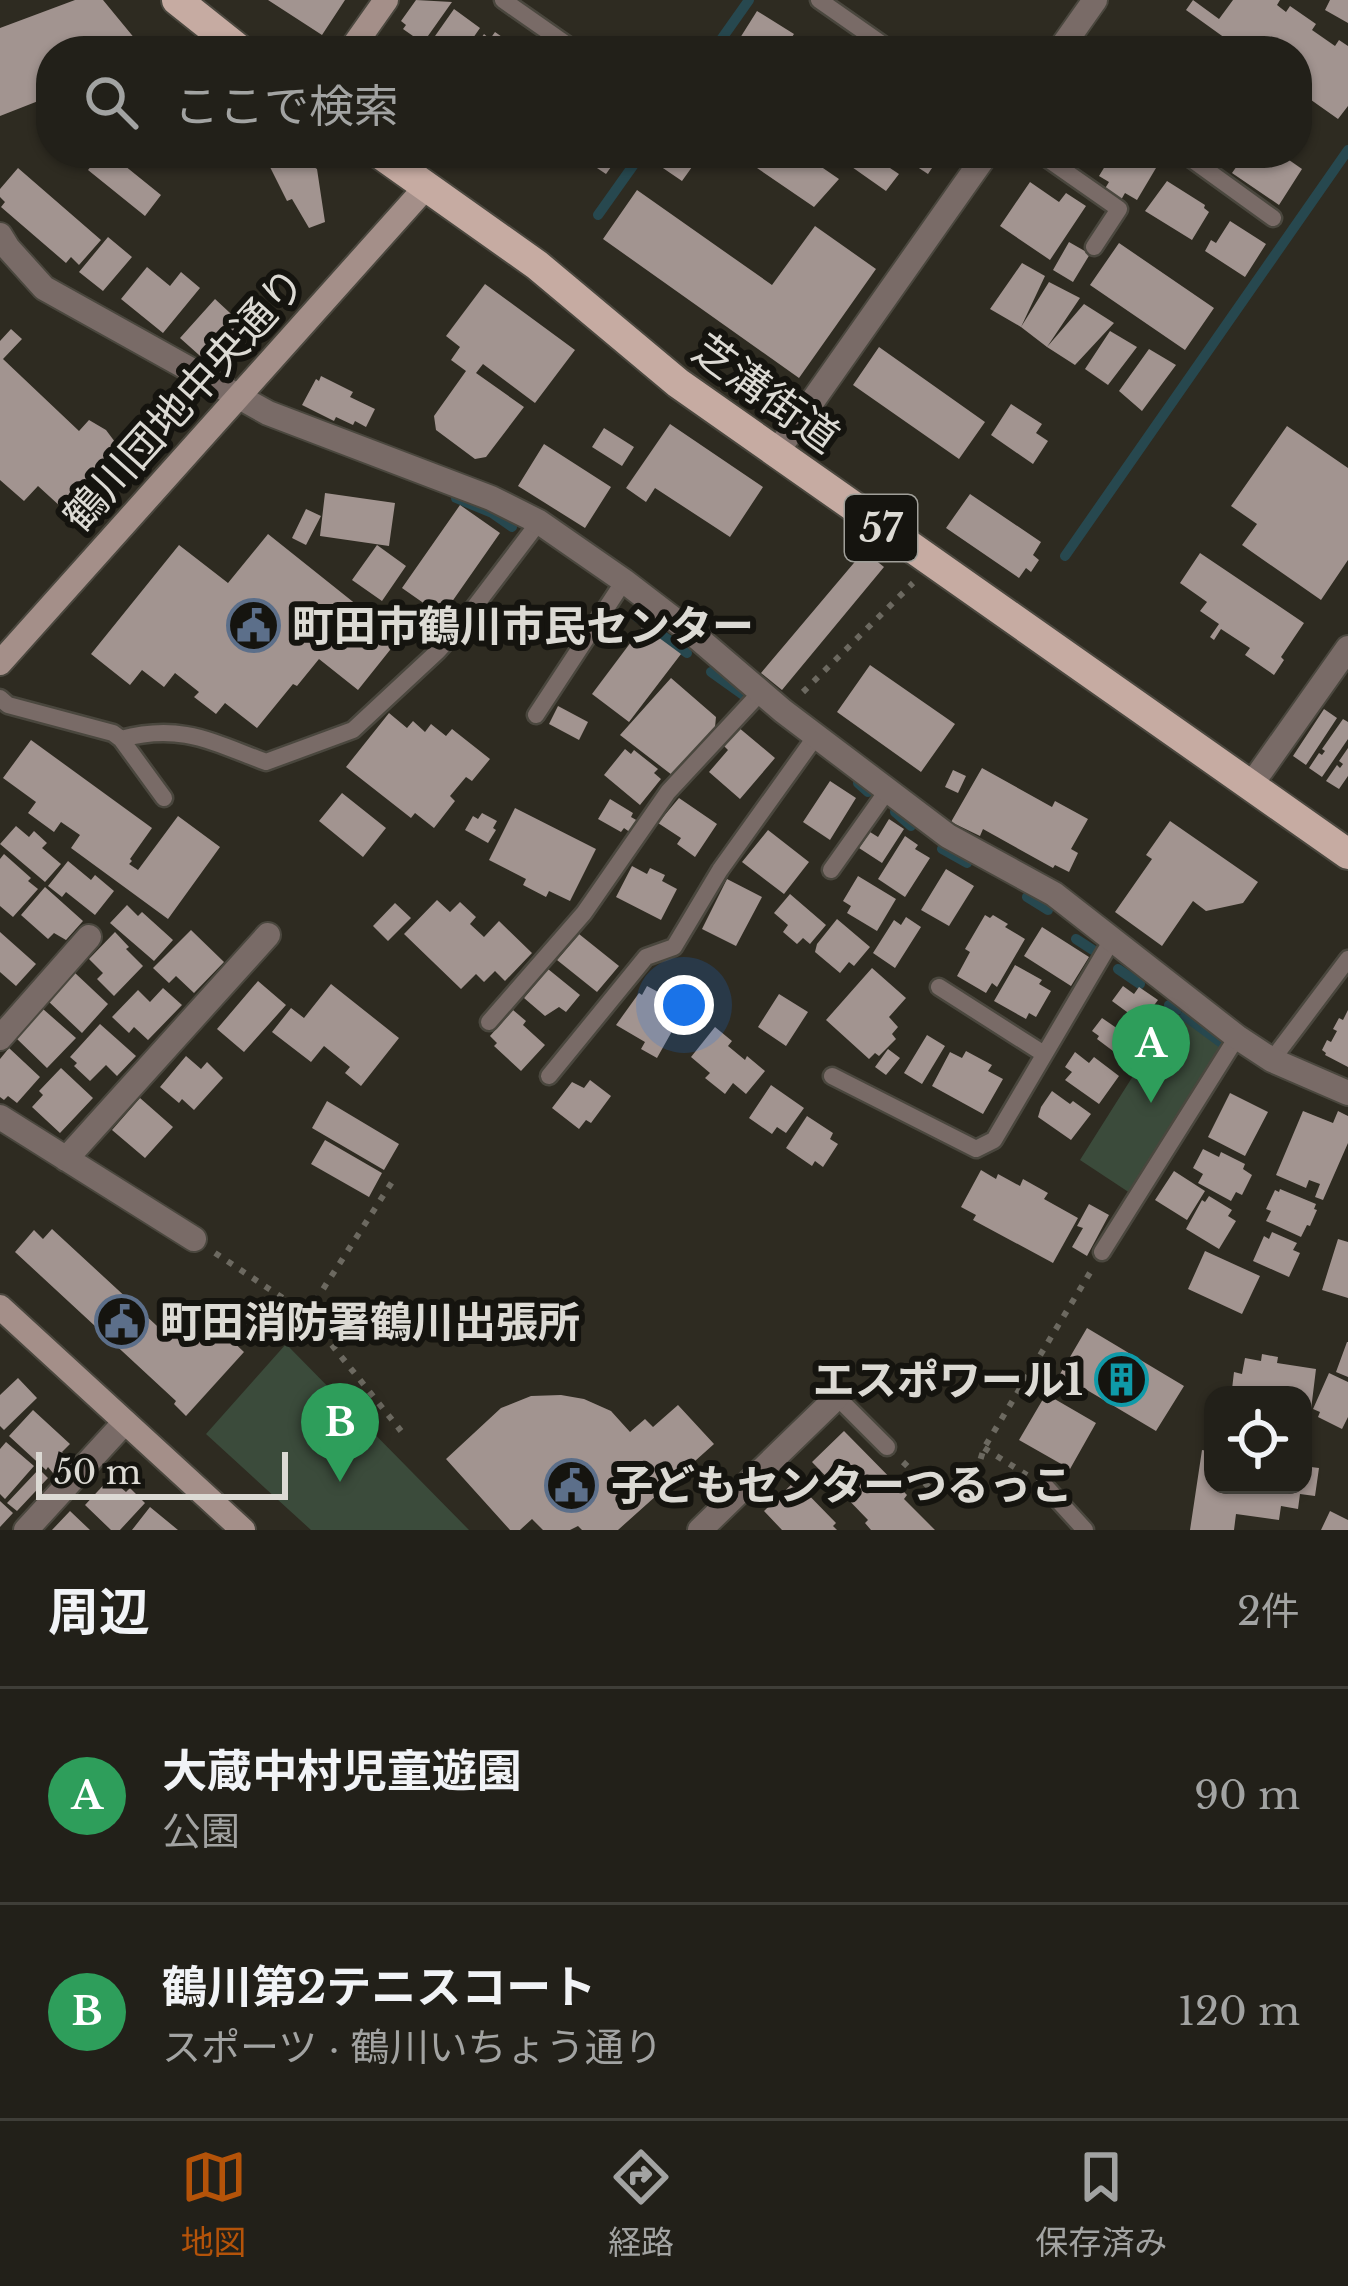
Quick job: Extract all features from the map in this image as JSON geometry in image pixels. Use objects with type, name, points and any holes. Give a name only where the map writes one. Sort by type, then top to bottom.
[{"type":"main road","points":[[177,0],[222,36]]},
{"type":"main road","name":"芝溝街道","points":[[400,168],[537,266],[677,383],[1348,854]]},
{"type":"street","points":[[361,36],[386,0]]},
{"type":"street","points":[[1070,36],[1095,0]]},
{"type":"street","points":[[776,453],[976,168]]},
{"type":"street","name":"鶴川団地中央通り","points":[[0,663],[426,187]]},
{"type":"street","points":[[0,235],[44,288],[268,413],[491,498],[539,522],[624,581],[783,711],[948,836],[1054,894],[1272,1060],[1348,1093]]},
{"type":"street","points":[[1251,785],[1348,648]]},
{"type":"street","points":[[65,1159],[268,935]]},
{"type":"street","points":[[0,1038],[89,937]]},
{"type":"street","points":[[0,1117],[194,1239]]},
{"type":"street","points":[[0,1307],[242,1530]]},
{"type":"street","points":[[700,1530],[836,1397]]},
{"type":"street","points":[[26,1530],[125,1421]]},
{"type":"lane","points":[[503,0],[555,36]]},
{"type":"lane","points":[[819,0],[871,36]]},
{"type":"lane","points":[[1061,168],[1119,209],[1094,247]]},
{"type":"lane","points":[[1204,168],[1274,218]]},
{"type":"lane","points":[[121,739],[172,731],[191,734],[266,762],[353,730],[448,640],[539,522]]},
{"type":"lane","points":[[536,715],[624,581]]},
{"type":"lane","points":[[488,1022],[584,913],[668,792],[760,692]]},
{"type":"lane","points":[[0,698],[8,705],[113,733],[164,798]]},
{"type":"lane","points":[[549,1076],[646,957],[674,946],[720,870],[816,736]]},
{"type":"lane","points":[[831,870],[887,791]]},
{"type":"lane","points":[[832,1076],[976,1149],[994,1139],[1114,938]]},
{"type":"lane","points":[[1272,1060],[1348,958]]},
{"type":"lane","points":[[939,987],[1043,1054]]},
{"type":"lane","points":[[1102,1252],[1237,1037]]},
{"type":"lane","points":[[836,1397],[887,1447]]},
{"type":"lane","points":[[1045,1486],[1085,1530]]},
{"type":"path","points":[[783,711],[932,563]]},
{"type":"path","points":[[307,1314],[392,1182]]},
{"type":"path","points":[[194,1239],[307,1314],[401,1431]]},
{"type":"path","points":[[887,1447],[931,1489],[974,1480],[984,1448],[1102,1252]]},
{"type":"path","points":[[984,1448],[1045,1486]]},
{"type":"green space","points":[[1174,1011],[1222,1046],[1130,1193],[1080,1160]]},
{"type":"green space","points":[[286,1344],[469,1530],[311,1530],[206,1434]]},
{"type":"building","points":[[75,0],[103,0],[133,36],[36,36],[36,102],[0,116],[0,28]]},
{"type":"building","points":[[268,0],[345,0],[322,35]]},
{"type":"building","points":[[416,0],[452,2],[428,36],[413,36],[401,21]]},
{"type":"building","points":[[1193,0],[1219,19],[1233,0],[1280,0],[1277,5],[1286,12],[1290,6],[1316,24],[1312,30],[1335,46],[1339,40],[1348,46],[1348,106],[1338,119],[1312,101],[1312,36],[1222,36],[1186,10]]},
{"type":"building","points":[[1330,0],[1348,0],[1348,23],[1325,10]]},
{"type":"building","points":[[454,9],[480,28],[474,36],[435,36]]},
{"type":"building","points":[[757,11],[794,34],[793,36],[741,36]]},
{"type":"building","points":[[18,168],[101,240],[79,265],[71,257],[66,263],[1,207],[5,202],[0,189]]},
{"type":"building","points":[[128,168],[161,195],[145,216],[88,170]]},
{"type":"building","points":[[270,168],[317,169],[325,222],[309,228],[292,199],[287,201]]},
{"type":"building","points":[[663,168],[691,168],[682,181]]},
{"type":"building","points":[[757,168],[823,168],[839,179],[814,207]]},
{"type":"building","points":[[853,168],[890,168],[899,174],[886,191]]},
{"type":"building","points":[[1104,168],[1156,168],[1137,200],[1125,193],[1121,200],[1104,190],[1109,182],[1099,176]]},
{"type":"building","points":[[1236,168],[1302,169],[1279,205],[1232,173]]},
{"type":"building","points":[[1167,181],[1209,212],[1192,240],[1145,211]]},
{"type":"building","points":[[1030,182],[1059,202],[1066,193],[1086,206],[1050,260],[1000,226]]},
{"type":"building","points":[[637,190],[772,285],[815,226],[876,269],[799,378],[603,239]]},
{"type":"building","points":[[1230,221],[1266,244],[1245,277],[1205,251]]},
{"type":"building","points":[[108,237],[132,257],[103,291],[79,272]]},
{"type":"building","points":[[1069,242],[1090,254],[1073,282],[1053,270]]},
{"type":"building","points":[[1119,243],[1214,308],[1185,350],[1090,285]]},
{"type":"building","points":[[1022,263],[1045,276],[1021,327],[990,309]]},
{"type":"building","points":[[147,267],[170,286],[181,272],[200,288],[163,333],[121,299]]},
{"type":"building","points":[[1049,282],[1080,298],[1047,347],[1021,327]]},
{"type":"building","points":[[485,284],[575,350],[535,403],[483,364],[476,373],[524,407],[486,457],[475,459],[436,430],[434,416],[466,371],[451,360],[460,347],[446,336]]},
{"type":"building","points":[[215,299],[243,325],[208,363],[180,338]]},
{"type":"building","points":[[1084,304],[1114,323],[1075,365],[1047,347]]},
{"type":"building","points":[[11,329],[22,339],[3,359],[79,431],[89,420],[106,430],[118,446],[61,507],[38,486],[24,501],[0,480],[0,341]]},
{"type":"building","points":[[1110,331],[1137,347],[1108,385],[1085,369]]},
{"type":"building","points":[[879,347],[985,422],[959,459],[853,385]]},
{"type":"building","points":[[1149,349],[1176,365],[1142,411],[1119,391]]},
{"type":"building","points":[[321,376],[375,409],[366,427],[336,417],[334,421],[302,405]]},
{"type":"building","points":[[1011,404],[1042,424],[1036,433],[1048,441],[1033,464],[991,435]]},
{"type":"building","points":[[670,424],[763,487],[730,537],[655,488],[646,502],[626,488]]},
{"type":"building","points":[[1287,426],[1348,468],[1348,560],[1321,600],[1242,545],[1257,524],[1231,506]]},
{"type":"building","points":[[604,428],[634,447],[622,466],[592,447]]},
{"type":"building","points":[[544,444],[611,487],[585,528],[518,486]]},
{"type":"building","points":[[325,493],[395,503],[389,546],[320,536]]},
{"type":"building","points":[[970,494],[1041,542],[1033,555],[1039,560],[1031,572],[1026,568],[1019,578],[946,528]]},
{"type":"building","points":[[460,505],[500,533],[442,616],[402,588]]},
{"type":"building","points":[[306,509],[321,516],[306,545],[292,538]]},
{"type":"building","name":"町田市鶴川市民センター","points":[[268,534],[372,617],[376,613],[402,635],[358,690],[319,659],[257,728],[225,703],[216,714],[175,673],[164,687],[142,670],[130,685],[91,654],[179,545],[228,583]]},
{"type":"building","points":[[377,545],[406,566],[382,601],[352,580]]},
{"type":"building","points":[[864,551],[884,567],[782,690],[761,673]]},
{"type":"building","points":[[1200,553],[1304,623],[1274,675],[1245,655],[1250,648],[1221,629],[1214,640],[1210,637],[1219,624],[1200,611],[1207,602],[1180,583]]},
{"type":"building","points":[[643,626],[681,654],[629,722],[592,694]]},
{"type":"building","points":[[870,665],[955,724],[921,772],[837,712]]},
{"type":"building","points":[[671,678],[716,717],[715,727],[672,775],[620,735]]},
{"type":"building","points":[[558,706],[588,722],[579,740],[549,724]]},
{"type":"building","points":[[1324,709],[1337,718],[1306,765],[1293,756]]},
{"type":"building","points":[[389,713],[407,728],[413,721],[425,732],[431,724],[446,736],[452,729],[490,759],[472,781],[466,777],[450,796],[455,801],[434,828],[415,813],[411,818],[346,767]]},
{"type":"building","points":[[1343,719],[1348,722],[1348,739],[1322,777],[1309,768]]},
{"type":"building","points":[[738,727],[775,758],[740,799],[709,772],[728,750],[723,745]]},
{"type":"building","points":[[31,740],[152,828],[130,859],[129,864],[138,870],[178,816],[220,847],[168,919],[71,848],[80,835],[61,822],[54,832],[28,813],[36,802],[3,778]]},
{"type":"building","points":[[1348,748],[1348,776],[1339,789],[1326,781],[1343,764],[1339,761]]},
{"type":"building","points":[[625,749],[631,754],[634,750],[658,769],[654,773],[661,779],[640,805],[604,775]]},
{"type":"building","points":[[982,768],[1052,807],[1055,801],[1088,819],[1071,849],[1078,853],[1069,872],[983,829],[980,836],[951,822]]},
{"type":"building","points":[[953,770],[966,776],[958,793],[945,787]]},
{"type":"building","points":[[830,781],[856,798],[830,840],[803,822]]},
{"type":"building","points":[[342,793],[386,828],[363,857],[319,821]]},
{"type":"building","points":[[679,798],[717,824],[695,857],[677,844],[681,838],[658,823]]},
{"type":"building","points":[[610,799],[638,821],[631,833],[598,819]]},
{"type":"building","points":[[515,808],[596,849],[570,901],[549,891],[546,897],[523,885],[526,879],[489,860]]},
{"type":"building","points":[[482,813],[497,821],[488,843],[465,830],[473,816],[478,819]]},
{"type":"building","points":[[889,819],[904,829],[882,863],[859,848],[870,832],[878,837]]},
{"type":"building","points":[[1170,821],[1258,882],[1243,903],[1206,911],[1193,901],[1162,946],[1115,912],[1152,859],[1146,855]]},
{"type":"building","points":[[16,826],[29,837],[34,831],[47,843],[42,848],[61,864],[45,882],[0,844]]},
{"type":"building","points":[[768,830],[809,862],[784,894],[742,862]]},
{"type":"building","points":[[905,836],[930,858],[905,897],[878,879]]},
{"type":"building","points":[[4,854],[38,889],[13,917],[0,906],[0,859]]},
{"type":"building","points":[[68,861],[114,891],[95,915],[66,892],[62,897],[48,886]]},
{"type":"building","points":[[632,866],[647,874],[650,868],[665,875],[662,881],[677,889],[661,920],[616,897]]},
{"type":"building","points":[[946,869],[974,886],[949,926],[921,910]]},
{"type":"building","points":[[858,876],[896,899],[877,931],[847,913],[851,906],[843,901]]},
{"type":"building","points":[[727,879],[762,897],[736,946],[702,929]]},
{"type":"building","points":[[45,887],[83,921],[66,940],[54,933],[48,939],[21,915]]},
{"type":"building","points":[[790,894],[826,925],[810,944],[803,938],[797,944],[783,932],[788,925],[774,913]]},
{"type":"building","points":[[437,900],[450,912],[460,902],[476,917],[470,924],[484,937],[499,921],[532,953],[505,981],[495,971],[484,982],[476,974],[461,989],[404,934]]},
{"type":"building","points":[[395,903],[411,918],[388,941],[373,926]]},
{"type":"building","points":[[127,905],[173,940],[154,961],[110,923]]},
{"type":"building","points":[[985,915],[1008,924],[1005,927],[1025,939],[997,987],[992,983],[986,993],[957,976],[970,952],[965,949]]},
{"type":"building","points":[[906,917],[921,927],[895,968],[873,953],[894,920],[901,925]]},
{"type":"building","points":[[837,919],[870,947],[854,966],[849,962],[840,973],[815,952]]},
{"type":"building","points":[[1042,927],[1089,957],[1071,986],[1024,956]]},
{"type":"building","points":[[191,930],[224,962],[194,993],[176,976],[169,983],[153,968]]},
{"type":"building","points":[[0,932],[36,964],[16,986],[0,972]]},
{"type":"building","points":[[115,932],[143,966],[114,996],[97,979],[103,973],[89,959]]},
{"type":"building","points":[[579,934],[619,966],[597,992],[557,960]]},
{"type":"building","points":[[1015,965],[1042,980],[1039,984],[1051,991],[1036,1017],[1029,1013],[1026,1019],[994,1001]]},
{"type":"building","points":[[872,968],[906,998],[889,1017],[898,1027],[892,1034],[896,1039],[869,1059],[826,1020]]},
{"type":"building","points":[[548,969],[580,995],[566,1012],[559,1007],[545,1016],[524,998]]},
{"type":"building","points":[[74,972],[108,1004],[82,1033],[47,1000]]},
{"type":"building","points":[[258,981],[286,1005],[244,1052],[217,1029]]},
{"type":"building","points":[[331,984],[399,1038],[361,1086],[345,1073],[350,1067],[324,1046],[311,1062],[272,1032],[291,1008],[304,1018]]},
{"type":"building","points":[[647,986],[660,993],[655,1002],[680,1017],[657,1058],[641,1049],[645,1042],[616,1025]]},
{"type":"building","points":[[1123,986],[1134,994],[1139,987],[1158,1000],[1152,1008],[1164,1016],[1153,1031],[1112,1001]]},
{"type":"building","points":[[163,988],[182,1005],[148,1040],[134,1027],[129,1033],[112,1017],[138,990],[150,1002]]},
{"type":"building","points":[[779,994],[808,1012],[786,1046],[758,1027]]},
{"type":"building","points":[[43,1009],[76,1038],[47,1068],[16,1038]]},
{"type":"building","points":[[513,1010],[545,1045],[521,1071],[494,1046],[497,1043],[490,1036]]},
{"type":"building","points":[[1348,1010],[1348,1067],[1322,1050]]},
{"type":"building","points":[[1102,1018],[1118,1029],[1123,1023],[1146,1041],[1129,1063],[1092,1031]]},
{"type":"building","points":[[100,1024],[136,1056],[117,1076],[106,1065],[90,1081],[70,1057]]},
{"type":"building","points":[[715,1027],[732,1041],[728,1046],[765,1071],[746,1094],[733,1083],[725,1094],[705,1078],[710,1073],[691,1057]]},
{"type":"building","points":[[927,1035],[945,1046],[922,1084],[904,1073]]},
{"type":"building","points":[[9,1048],[40,1077],[17,1103],[8,1096],[0,1097],[0,1059]]},
{"type":"building","points":[[888,1049],[900,1058],[886,1075],[875,1067]]},
{"type":"building","points":[[966,1051],[992,1065],[988,1071],[1003,1079],[983,1114],[932,1086],[950,1052],[962,1058]]},
{"type":"building","points":[[1075,1052],[1089,1063],[1094,1057],[1119,1076],[1099,1104],[1065,1080],[1072,1072],[1065,1067]]},
{"type":"building","points":[[186,1056],[201,1069],[207,1062],[223,1078],[194,1110],[160,1087]]},
{"type":"building","points":[[61,1068],[93,1098],[60,1133],[32,1107],[43,1095],[39,1091]]},
{"type":"building","points":[[590,1080],[611,1096],[591,1123],[586,1120],[579,1129],[552,1108],[572,1082],[584,1088]]},
{"type":"building","points":[[771,1085],[804,1108],[786,1133],[777,1127],[772,1134],[749,1118]]},
{"type":"building","points":[[1052,1091],[1091,1114],[1071,1140],[1038,1117]]},
{"type":"building","points":[[1230,1093],[1268,1112],[1245,1156],[1208,1137]]},
{"type":"building","points":[[140,1098],[173,1127],[145,1158],[112,1130]]},
{"type":"building","points":[[327,1101],[399,1144],[384,1170],[312,1128]]},
{"type":"building","points":[[1303,1111],[1333,1123],[1338,1111],[1348,1116],[1348,1143],[1323,1200],[1315,1197],[1320,1184],[1309,1180],[1306,1188],[1276,1175]]},
{"type":"building","points":[[807,1116],[833,1133],[830,1139],[838,1144],[823,1167],[815,1161],[812,1166],[786,1148]]},
{"type":"building","points":[[325,1140],[382,1173],[369,1197],[311,1164]]},
{"type":"building","points":[[1203,1149],[1245,1164],[1243,1169],[1252,1175],[1242,1195],[1236,1192],[1231,1201],[1198,1183],[1203,1174],[1193,1168]]},
{"type":"building","points":[[981,1170],[1020,1186],[1023,1179],[1048,1193],[1044,1199],[1078,1218],[1053,1263],[973,1220],[976,1215],[961,1207]]},
{"type":"building","points":[[1174,1171],[1205,1191],[1187,1220],[1155,1200]]},
{"type":"building","points":[[1280,1189],[1316,1204],[1310,1226],[1301,1237],[1266,1221],[1271,1211],[1266,1209]]},
{"type":"building","points":[[1209,1196],[1232,1210],[1228,1216],[1236,1221],[1219,1249],[1186,1229]]},
{"type":"building","points":[[1089,1204],[1109,1215],[1087,1256],[1072,1247]]},
{"type":"building","name":"町田消防署鶴川出張所","points":[[52,1229],[169,1337],[196,1307],[244,1352],[186,1416],[176,1401],[15,1252],[34,1230],[43,1239]]},
{"type":"building","points":[[1272,1232],[1297,1243],[1293,1250],[1300,1253],[1289,1277],[1253,1261],[1264,1236],[1269,1239]]},
{"type":"building","points":[[1338,1239],[1348,1242],[1348,1298],[1322,1290]]},
{"type":"building","points":[[1205,1251],[1260,1276],[1242,1314],[1188,1289]]},
{"type":"building","name":"エスポワール1","points":[[1087,1328],[1184,1386],[1156,1431],[1060,1374]]},
{"type":"building","points":[[1348,1342],[1348,1377],[1336,1372]]},
{"type":"building","points":[[1262,1354],[1278,1357],[1277,1363],[1316,1369],[1312,1402],[1312,1386],[1232,1386],[1234,1372],[1242,1374],[1245,1358],[1261,1361]]},
{"type":"building","points":[[1329,1373],[1348,1382],[1348,1417],[1342,1429],[1318,1417],[1320,1412],[1313,1409]]},
{"type":"building","points":[[18,1378],[37,1398],[4,1430],[0,1395]]},
{"type":"building","points":[[1046,1394],[1096,1423],[1070,1469],[1019,1440]]},
{"type":"building","points":[[561,1395],[611,1411],[630,1432],[645,1419],[653,1427],[678,1405],[714,1444],[618,1530],[578,1526],[543,1530],[532,1519],[520,1530],[510,1530],[446,1459],[501,1408],[531,1396]]},
{"type":"building","points":[[33,1410],[70,1444],[62,1452],[67,1458],[53,1473],[9,1436]]},
{"type":"building","points":[[844,1431],[935,1530],[871,1530],[865,1523],[868,1520],[812,1462]]},
{"type":"building","points":[[6,1442],[34,1466],[5,1499],[0,1494],[0,1449]]},
{"type":"building","points":[[1202,1450],[1204,1494],[1300,1494],[1298,1509],[1281,1506],[1279,1520],[1236,1514],[1234,1530],[1190,1530]]},
{"type":"building","points":[[1312,1467],[1319,1468],[1315,1496],[1300,1494],[1312,1494]]},
{"type":"building","points":[[39,1469],[48,1478],[17,1511],[7,1503]]},
{"type":"building","points":[[110,1478],[145,1503],[120,1530],[111,1530],[85,1505]]},
{"type":"building","points":[[795,1481],[836,1523],[837,1530],[782,1530],[764,1511]]},
{"type":"building","points":[[0,1501],[13,1513],[0,1527]]},
{"type":"building","points":[[150,1507],[178,1530],[132,1530]]},
{"type":"building","points":[[70,1511],[90,1530],[52,1530]]},
{"type":"building","points":[[1330,1511],[1348,1520],[1348,1530],[1321,1530]]},
{"type":"waterway","points":[[724,36],[749,0]]},
{"type":"waterway","points":[[1065,556],[1348,150]]},
{"type":"waterway","points":[[598,215],[631,168]]},
{"type":"waterway","points":[[456,498],[512,527]]},
{"type":"waterway","points":[[637,617],[687,653]]},
{"type":"waterway","points":[[711,672],[746,697]]},
{"type":"waterway","points":[[858,783],[868,792]]},
{"type":"waterway","points":[[895,812],[911,826]]},
{"type":"waterway","points":[[942,849],[967,863]]},
{"type":"waterway","points":[[1027,897],[1048,910]]},
{"type":"waterway","points":[[1076,939],[1096,952]]},
{"type":"waterway","points":[[1118,969],[1140,984]]},
{"type":"waterway","points":[[1169,1005],[1177,1010]]},
{"type":"waterway","points":[[1185,1016],[1223,1044]]},
{"type":"place","name":"町田市鶴川市民センター","points":[[253,626]]},
{"type":"place","name":"大蔵中村児童遊園","points":[[1151,1103]]},
{"type":"place","name":"町田消防署鶴川出張所","points":[[121,1322]]},
{"type":"place","name":"エスポワール1","points":[[1122,1380]]},
{"type":"place","name":"鶴川第2テニスコート","points":[[340,1482]]},
{"type":"place","name":"子どもセンターつるっこ","points":[[572,1485]]}]
